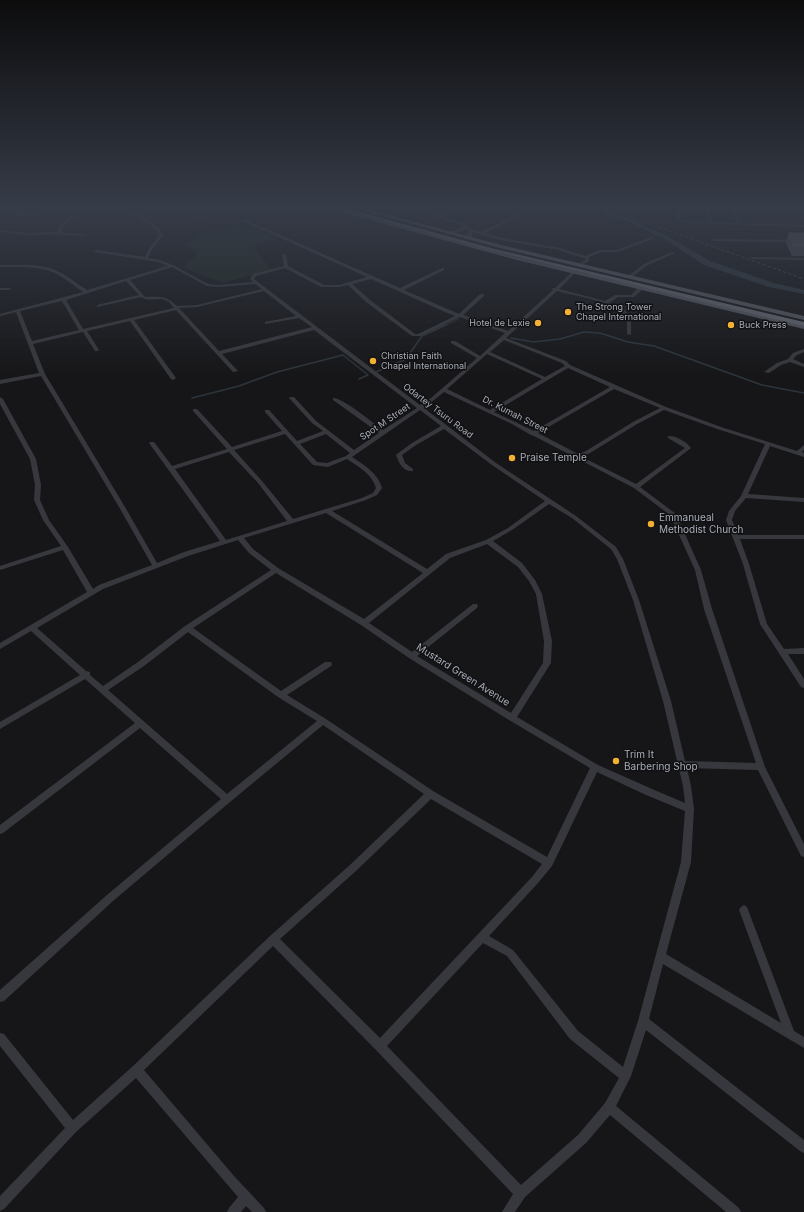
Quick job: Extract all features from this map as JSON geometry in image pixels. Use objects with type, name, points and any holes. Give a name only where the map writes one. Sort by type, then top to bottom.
[{"type":"highway","points":[[550,264],[804,323]]},
{"type":"highway","points":[[559,264],[804,323]]},
{"type":"main road","points":[[538,264],[804,327]]},
{"type":"main road","points":[[574,264],[804,318]]},
{"type":"street","points":[[167,264],[207,285],[218,286],[256,283]]},
{"type":"street","points":[[342,264],[460,315],[509,333]]},
{"type":"street","points":[[629,277],[648,264]]},
{"type":"street","points":[[0,266],[48,269],[59,274],[86,292]]},
{"type":"street","points":[[0,315],[63,299],[172,266]]},
{"type":"street","points":[[256,283],[252,280],[254,275],[286,267],[323,286],[334,286],[372,277]]},
{"type":"street","points":[[400,290],[443,269]]},
{"type":"street","name":"Spot M Street","points":[[267,411],[315,464],[328,465],[348,457],[444,390],[509,333],[554,289],[574,272]]},
{"type":"street","points":[[127,280],[142,296],[149,299],[166,299],[235,371]]},
{"type":"street","name":"Odartey Tsuru Road","points":[[256,283],[479,453],[548,502],[592,529],[617,552],[648,638],[667,701],[682,764],[690,809],[686,862],[644,1020],[626,1076],[609,1107],[582,1139],[521,1193],[508,1212]]},
{"type":"street","points":[[348,283],[368,301],[414,335],[419,335],[460,315],[482,295]]},
{"type":"street","points":[[605,303],[618,296],[632,296],[641,288]]},
{"type":"street","points":[[0,289],[9,289]]},
{"type":"street","points":[[554,289],[605,303],[627,314],[629,317],[629,334]]},
{"type":"street","points":[[30,343],[132,320],[176,308],[197,306],[265,290]]},
{"type":"street","points":[[98,306],[142,296]]},
{"type":"street","points":[[63,299],[97,350]]},
{"type":"street","points":[[18,311],[42,374],[122,506],[155,565]]},
{"type":"street","points":[[267,323],[300,316]]},
{"type":"street","points":[[132,320],[173,378]]},
{"type":"street","points":[[219,354],[315,328]]},
{"type":"street","points":[[503,338],[564,362],[568,366],[664,408],[804,455]]},
{"type":"street","points":[[453,342],[480,358]]},
{"type":"street","points":[[767,372],[779,364],[790,360],[795,354],[804,350]]},
{"type":"street","points":[[487,352],[545,378]]},
{"type":"street","points":[[790,360],[804,366]]},
{"type":"street","points":[[490,412],[545,378],[568,366]]},
{"type":"street","points":[[0,382],[42,374]]},
{"type":"street","points":[[533,434],[614,387]]},
{"type":"street","name":"Dr. Kumah Street","points":[[444,390],[636,487],[650,499],[669,511],[676,519],[698,570],[708,609],[761,767],[804,853]]},
{"type":"street","points":[[292,398],[314,422],[354,453]]},
{"type":"street","points":[[0,399],[33,460],[38,486],[37,500],[46,520],[65,547],[90,592]]},
{"type":"street","points":[[335,399],[383,433]]},
{"type":"street","points":[[577,457],[664,408]]},
{"type":"street","points":[[195,410],[260,482],[291,522]]},
{"type":"street","points":[[411,470],[402,464],[399,455],[414,444],[445,426]]},
{"type":"street","points":[[171,468],[286,432]]},
{"type":"street","points":[[296,443],[326,432]]},
{"type":"street","points":[[636,487],[688,448],[686,445],[670,437]]},
{"type":"street","points":[[152,443],[224,542]]},
{"type":"street","points":[[768,444],[744,496],[728,520],[746,564],[764,624],[804,685]]},
{"type":"street","points":[[798,453],[804,447]]},
{"type":"street","points":[[0,646],[90,592],[155,565],[239,537],[364,499],[375,494],[379,488],[378,482],[371,474],[348,457]]},
{"type":"street","points":[[744,496],[804,500]]},
{"type":"street","points":[[364,623],[441,561],[456,552],[488,541],[510,529],[548,502]]},
{"type":"street","points":[[327,510],[428,573]]},
{"type":"street","name":"Mustard Green Avenue","points":[[239,537],[251,551],[276,570],[364,623],[412,656],[546,739],[596,767],[649,792],[690,809]]},
{"type":"street","points":[[735,537],[804,537]]},
{"type":"street","points":[[488,541],[520,565],[532,580],[539,594],[548,641],[547,663],[512,718]]},
{"type":"street","points":[[0,568],[65,547]]},
{"type":"street","points":[[102,690],[141,664],[188,628],[276,570]]},
{"type":"street","points":[[412,656],[475,606]]},
{"type":"street","points":[[32,628],[87,674],[102,690],[227,799]]},
{"type":"street","points":[[188,628],[280,695],[323,721],[430,794],[549,863]]},
{"type":"street","points":[[782,652],[804,651]]},
{"type":"street","points":[[280,695],[328,664]]},
{"type":"street","points":[[0,726],[87,674]]},
{"type":"street","points":[[0,997],[110,898],[227,799],[323,721]]},
{"type":"street","points":[[0,830],[141,723]]},
{"type":"street","points":[[682,764],[761,767]]},
{"type":"street","points":[[380,1046],[549,863],[596,767]]},
{"type":"street","points":[[0,1205],[72,1128],[137,1070],[273,940],[354,867],[430,794]]},
{"type":"street","points":[[744,910],[790,1034]]},
{"type":"street","points":[[482,937],[510,953],[574,1035],[626,1076]]},
{"type":"street","points":[[273,940],[380,1046],[521,1193]]},
{"type":"street","points":[[660,956],[804,1043]]},
{"type":"street","points":[[644,1020],[804,1147]]},
{"type":"street","points":[[0,1038],[72,1128]]},
{"type":"street","points":[[137,1070],[260,1212]]},
{"type":"street","points":[[609,1107],[735,1212]]},
{"type":"street","points":[[233,1212],[246,1197]]},
{"type":"shaded area","points":[[187,264],[266,264],[270,269],[223,283],[183,267]]},
{"type":"waterway","points":[[709,264],[772,285],[804,292]]},
{"type":"waterway","points":[[444,326],[459,319]]},
{"type":"waterway","points":[[376,372],[406,359],[422,336],[446,325]]},
{"type":"waterway","points":[[511,338],[533,342],[560,339],[584,332],[600,333],[628,342],[654,346],[762,385],[804,393]]},
{"type":"waterway","points":[[192,398],[239,386],[277,372],[343,355],[368,375],[359,379]]},
{"type":"railway","points":[[761,264],[804,279]]},
{"type":"place","name":"The Strong Tower Chapel International","points":[[568,312]]},
{"type":"place","name":"Hotel de Lexie","points":[[538,323]]},
{"type":"place","name":"Buck Press","points":[[731,325]]},
{"type":"place","name":"Christian Faith Chapel International","points":[[373,361]]},
{"type":"place","name":"Praise Temple","points":[[512,458]]},
{"type":"place","name":"Emmanueal Methodist Church","points":[[651,524]]},
{"type":"place","name":"Trim It Barbering Shop","points":[[616,761]]}]
